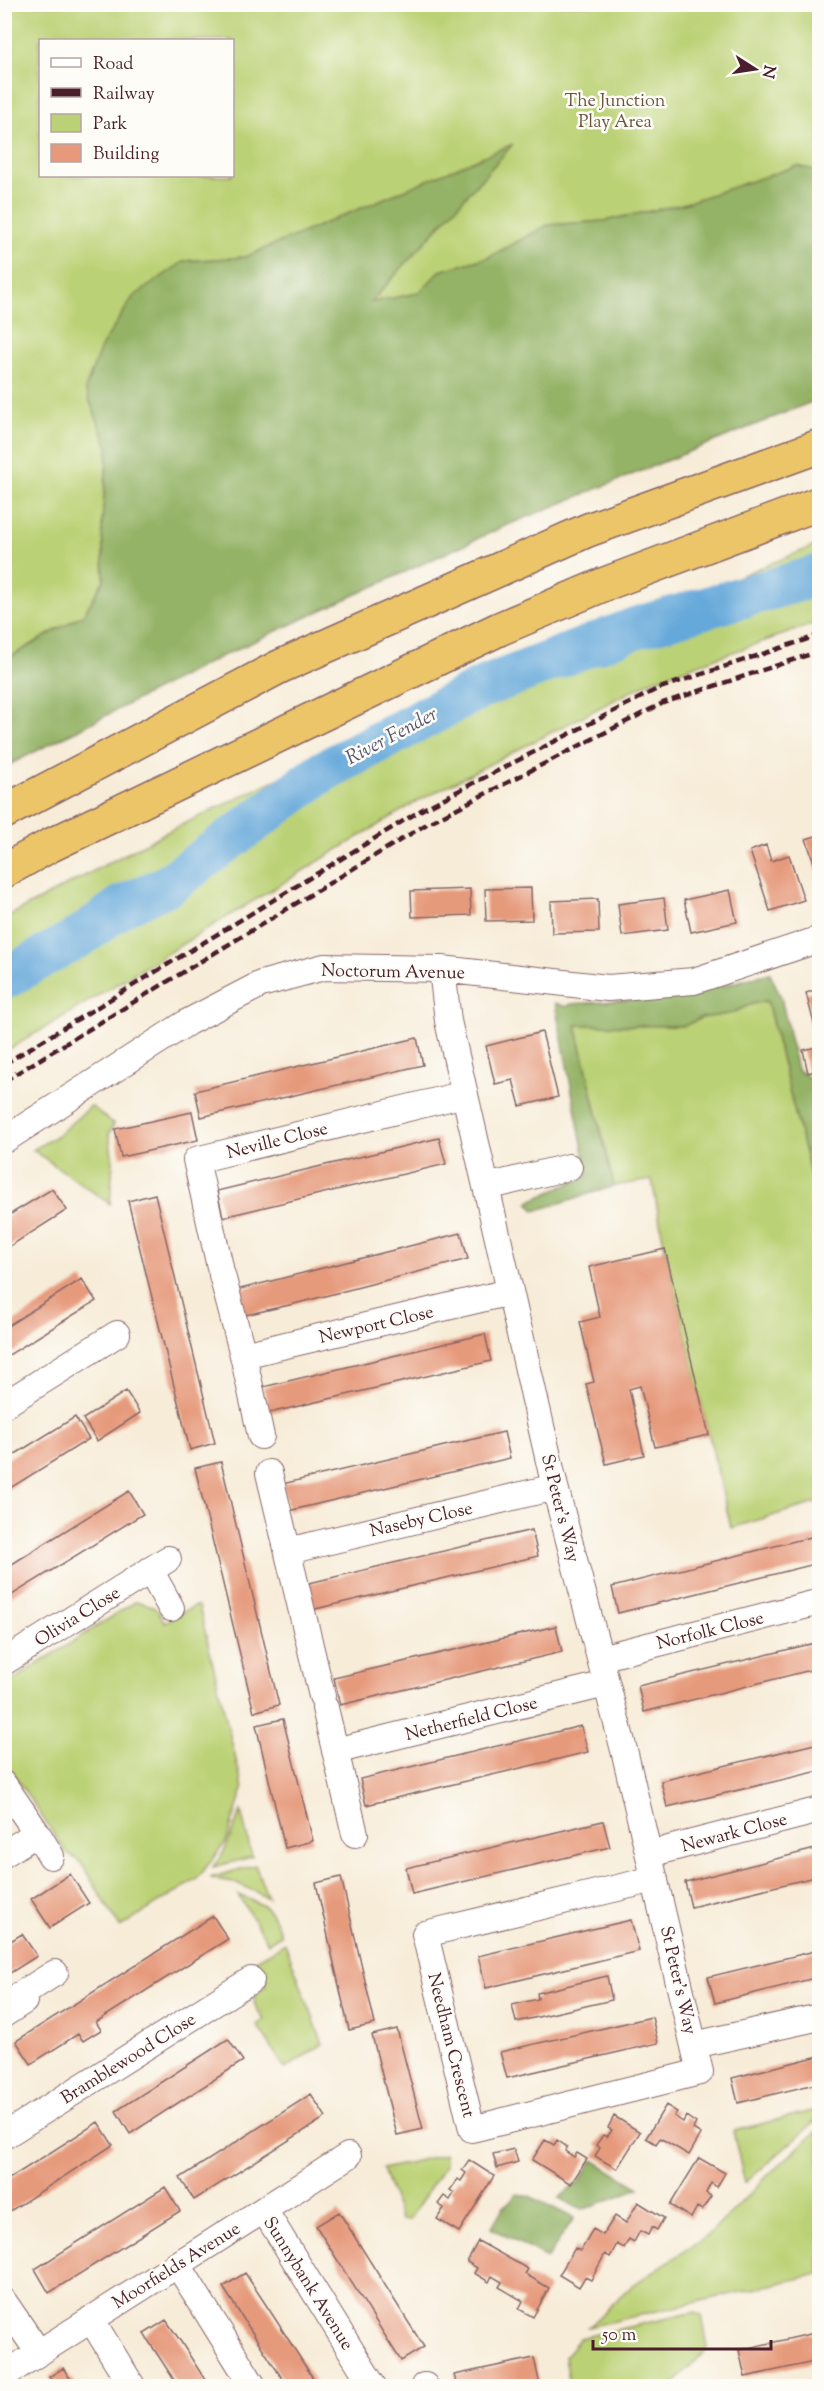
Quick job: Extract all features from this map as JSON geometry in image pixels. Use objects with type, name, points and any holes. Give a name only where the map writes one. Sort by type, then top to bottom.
[{"type":"highway","points":[[4,812],[279,667],[588,530],[819,446]]},
{"type":"highway","points":[[4,871],[49,846],[499,629],[615,580],[819,503]]},
{"type":"street","name":"Noctorum Avenue","points":[[4,1140],[188,1022],[261,984],[324,967],[442,969],[608,988],[694,981],[819,939]]},
{"type":"street","name":"St Peter's Way","points":[[442,969],[448,1021],[555,1487],[656,1879],[694,2045]]},
{"type":"street","name":"Neville Close","points":[[243,1355],[196,1160],[465,1094]]},
{"type":"street","points":[[486,1186],[569,1167]]},
{"type":"street","name":"Newport Close","points":[[243,1355],[510,1292]]},
{"type":"street","points":[[4,1405],[117,1334]]},
{"type":"street","points":[[243,1355],[261,1436]]},
{"type":"street","points":[[269,1473],[355,1834]]},
{"type":"street","name":"Naseby Close","points":[[288,1551],[555,1487]]},
{"type":"street","name":"Olivia Close","points":[[4,1662],[159,1565],[171,1608]]},
{"type":"street","name":"Norfolk Close","points":[[600,1658],[819,1602]]},
{"type":"street","name":"Netherfield Close","points":[[335,1751],[606,1684]]},
{"type":"street","points":[[4,1785],[51,1856]]},
{"type":"street","name":"Newark Close","points":[[649,1854],[819,1810]]},
{"type":"street","points":[[4,1854],[37,1833]]},
{"type":"street","name":"Needham Crescent","points":[[656,1879],[425,1935],[472,2129],[700,2072],[694,2045]]},
{"type":"street","points":[[4,2014],[24,2001],[20,1995],[55,1972]]},
{"type":"street","name":"Bramblewood Close","points":[[4,2136],[251,1980]]},
{"type":"street","points":[[694,2045],[819,2017]]},
{"type":"street","name":"Moorfields Avenue","points":[[4,2375],[348,2156]]},
{"type":"street","name":"Sunnybank Avenue","points":[[264,2210],[373,2386]]},
{"type":"street","points":[[178,2265],[253,2386]]},
{"type":"street","points":[[4,2302],[39,2354]]},
{"type":"street","points":[[91,2319],[132,2386]]},
{"type":"green space","name":"The Junction Play Area","points":[[4,5],[819,5],[819,171],[797,166],[683,204],[604,221],[548,225],[489,257],[440,271],[419,293],[370,303],[512,145],[245,257],[184,261],[85,389],[108,447],[102,522],[104,580],[84,614],[5,660]]},
{"type":"green space","points":[[513,144],[371,302],[419,293],[440,271],[489,257],[548,225],[604,221],[683,204],[797,166],[819,171],[819,399],[505,526],[220,657],[5,767],[5,660],[84,614],[104,580],[102,522],[108,447],[85,389],[101,347],[133,297],[184,261],[245,257]]},
{"type":"green space","points":[[819,544],[819,622],[653,680],[416,802],[5,1052],[5,918],[165,833],[483,680]]},
{"type":"green space","points":[[770,973],[781,997],[797,1070],[815,1081],[819,1100],[819,1209],[767,1001],[752,1004],[729,1014],[701,1018],[684,1026],[576,1025],[614,1186],[535,1211],[528,1202],[588,1175],[555,1003],[567,1007],[570,1004],[679,997]]},
{"type":"green space","points":[[767,1001],[819,1209],[819,1502],[731,1528],[665,1249],[652,1180],[614,1186],[576,1025],[684,1026],[701,1018],[729,1014],[752,1004]]},
{"type":"green space","points":[[91,1106],[114,1124],[109,1134],[113,1162],[110,1204],[33,1150],[59,1134]]},
{"type":"green space","points":[[135,1602],[153,1607],[165,1622],[194,1606],[199,1606],[243,1789],[226,1842],[197,1879],[120,1927],[81,1863],[65,1851],[5,1761],[5,1685]]},
{"type":"green space","points":[[241,1811],[252,1857],[213,1867],[224,1852]]},
{"type":"green space","points":[[255,1865],[268,1898],[237,1883],[210,1878]]},
{"type":"green space","points":[[238,1895],[266,1908],[274,1918],[281,1935],[268,1943]]},
{"type":"green space","points":[[285,1943],[323,2044],[285,2069],[257,2025],[264,2020],[254,2002],[260,1990],[266,1986],[253,1962]]},
{"type":"green space","points":[[819,2109],[819,2118],[745,2183],[733,2131]]},
{"type":"green space","points":[[819,2129],[819,2274],[588,2327],[633,2285],[711,2233],[766,2177]]},
{"type":"green space","points":[[445,2154],[445,2165],[409,2220],[401,2220],[383,2169]]},
{"type":"green space","points":[[593,2160],[639,2188],[582,2210],[559,2198],[580,2181]]},
{"type":"green space","points":[[517,2194],[529,2196],[574,2218],[547,2258],[491,2228],[503,2208]]},
{"type":"green space","points":[[695,2312],[702,2315],[708,2348],[672,2386],[570,2386],[565,2356],[580,2338]]},
{"type":"building","points":[[819,835],[819,877],[806,839]]},
{"type":"building","points":[[766,845],[771,861],[789,855],[804,900],[770,911],[750,851]]},
{"type":"building","points":[[531,888],[532,920],[486,921],[485,889]]},
{"type":"building","points":[[470,889],[471,915],[412,917],[411,891]]},
{"type":"building","points":[[730,890],[737,922],[691,932],[684,900]]},
{"type":"building","points":[[664,898],[668,930],[622,936],[618,904]]},
{"type":"building","points":[[598,899],[599,932],[552,933],[551,901]]},
{"type":"building","points":[[819,989],[819,1043],[806,993]]},
{"type":"building","points":[[542,1032],[558,1097],[520,1106],[513,1080],[495,1084],[486,1046]]},
{"type":"building","points":[[417,1038],[423,1065],[201,1117],[195,1091]]},
{"type":"building","points":[[817,1047],[819,1070],[808,1073],[803,1050]]},
{"type":"building","points":[[192,1112],[198,1140],[121,1157],[115,1129]]},
{"type":"building","points":[[439,1138],[446,1164],[223,1217],[217,1191]]},
{"type":"building","points":[[52,1189],[67,1210],[4,1250],[4,1218]]},
{"type":"building","points":[[155,1194],[215,1443],[190,1450],[128,1201]]},
{"type":"building","points":[[461,1233],[468,1259],[241,1316],[236,1290]]},
{"type":"building","points":[[665,1249],[709,1435],[655,1447],[640,1386],[629,1389],[644,1455],[606,1464],[586,1384],[594,1382],[580,1322],[600,1317],[589,1267]]},
{"type":"building","points":[[82,1279],[96,1301],[4,1358],[4,1328]]},
{"type":"building","points":[[485,1334],[491,1361],[269,1413],[263,1387]]},
{"type":"building","points":[[126,1391],[140,1413],[97,1441],[83,1419]]},
{"type":"building","points":[[75,1417],[89,1439],[4,1492],[4,1461]]},
{"type":"building","points":[[504,1432],[510,1458],[288,1511],[282,1484]]},
{"type":"building","points":[[221,1462],[279,1705],[254,1712],[195,1468]]},
{"type":"building","points":[[129,1491],[143,1514],[4,1600],[4,1569]]},
{"type":"building","points":[[532,1530],[538,1556],[311,1610],[305,1584]]},
{"type":"building","points":[[819,1535],[819,1563],[618,1613],[612,1587]]},
{"type":"building","points":[[556,1626],[562,1652],[340,1705],[334,1678]]},
{"type":"building","points":[[819,1642],[819,1668],[644,1712],[638,1686]]},
{"type":"building","points":[[283,1719],[313,1841],[285,1848],[256,1725]]},
{"type":"building","points":[[581,1726],[588,1752],[366,1805],[360,1779]]},
{"type":"building","points":[[819,1743],[819,1771],[667,1807],[661,1781]]},
{"type":"building","points":[[603,1821],[610,1847],[412,1894],[406,1868]]},
{"type":"building","points":[[819,1848],[819,1876],[691,1907],[685,1882]]},
{"type":"building","points":[[70,1874],[89,1903],[50,1928],[31,1899]]},
{"type":"building","points":[[341,1877],[375,2024],[349,2030],[316,1883]]},
{"type":"building","points":[[213,1916],[228,1939],[96,2022],[101,2030],[83,2041],[78,2034],[31,2064],[16,2041]]},
{"type":"building","points":[[631,1920],[639,1951],[486,1988],[478,1956]]},
{"type":"building","points":[[22,1934],[37,1956],[4,1977],[4,1945]]},
{"type":"building","points":[[819,1950],[819,1977],[715,2003],[708,1977]]},
{"type":"building","points":[[607,1976],[612,2000],[516,2022],[512,2005],[538,1999],[537,1993]]},
{"type":"building","points":[[652,2017],[658,2043],[507,2078],[500,2052]]},
{"type":"building","points":[[397,2029],[423,2129],[397,2135],[372,2035]]},
{"type":"building","points":[[228,2039],[243,2061],[130,2134],[116,2111]]},
{"type":"building","points":[[819,2056],[819,2083],[738,2103],[732,2078]]},
{"type":"building","points":[[311,2094],[326,2117],[194,2200],[180,2178]]},
{"type":"building","points":[[666,2105],[677,2112],[674,2116],[683,2122],[686,2116],[696,2123],[693,2129],[701,2134],[689,2155],[660,2138],[656,2144],[646,2138]]},
{"type":"building","points":[[614,2116],[640,2132],[617,2169],[595,2156],[600,2148],[596,2145],[603,2135],[607,2137],[612,2130],[608,2128]]},
{"type":"building","points":[[98,2122],[113,2145],[4,2215],[4,2182]]},
{"type":"building","points":[[545,2140],[554,2145],[557,2140],[567,2147],[565,2151],[574,2157],[577,2153],[587,2159],[571,2184],[532,2160]]},
{"type":"building","points":[[514,2149],[518,2162],[497,2168],[493,2154]]},
{"type":"building","points":[[699,2158],[725,2173],[717,2187],[711,2183],[706,2193],[711,2196],[702,2210],[697,2207],[691,2218],[670,2205]]},
{"type":"building","points":[[469,2160],[494,2176],[459,2232],[437,2219],[444,2208],[438,2204],[444,2196],[450,2200],[454,2193],[450,2190],[458,2179],[461,2181],[466,2173],[462,2170]]},
{"type":"building","points":[[165,2187],[180,2211],[49,2293],[35,2269]]},
{"type":"building","points":[[638,2202],[664,2218],[657,2230],[652,2227],[648,2235],[640,2231],[634,2242],[629,2239],[624,2248],[617,2244],[610,2257],[605,2254],[591,2280],[585,2277],[579,2287],[559,2275],[575,2248],[580,2251],[593,2229],[603,2235],[615,2216],[626,2223]]},
{"type":"building","points":[[339,2212],[424,2347],[401,2361],[316,2226]]},
{"type":"building","points":[[478,2241],[528,2269],[525,2274],[549,2288],[533,2317],[519,2309],[523,2301],[499,2287],[502,2282],[492,2276],[489,2282],[474,2273],[477,2268],[467,2262]]},
{"type":"building","points":[[245,2273],[318,2386],[287,2386],[237,2309],[223,2287]]},
{"type":"building","points":[[166,2320],[209,2386],[178,2386],[144,2334]]},
{"type":"building","points":[[819,2332],[819,2361],[745,2377],[739,2350]]},
{"type":"building","points":[[534,2358],[540,2385],[457,2386],[454,2375]]},
{"type":"building","points":[[63,2368],[77,2386],[55,2386],[49,2377]]},
{"type":"waterway","name":"River Fender","points":[[4,979],[81,936],[122,906],[168,885],[322,772],[481,688],[635,628],[820,575]]},
{"type":"railway","points":[[4,1064],[423,809],[657,689],[820,635]]},
{"type":"railway","points":[[4,1081],[430,822],[663,703],[820,651]]}]
